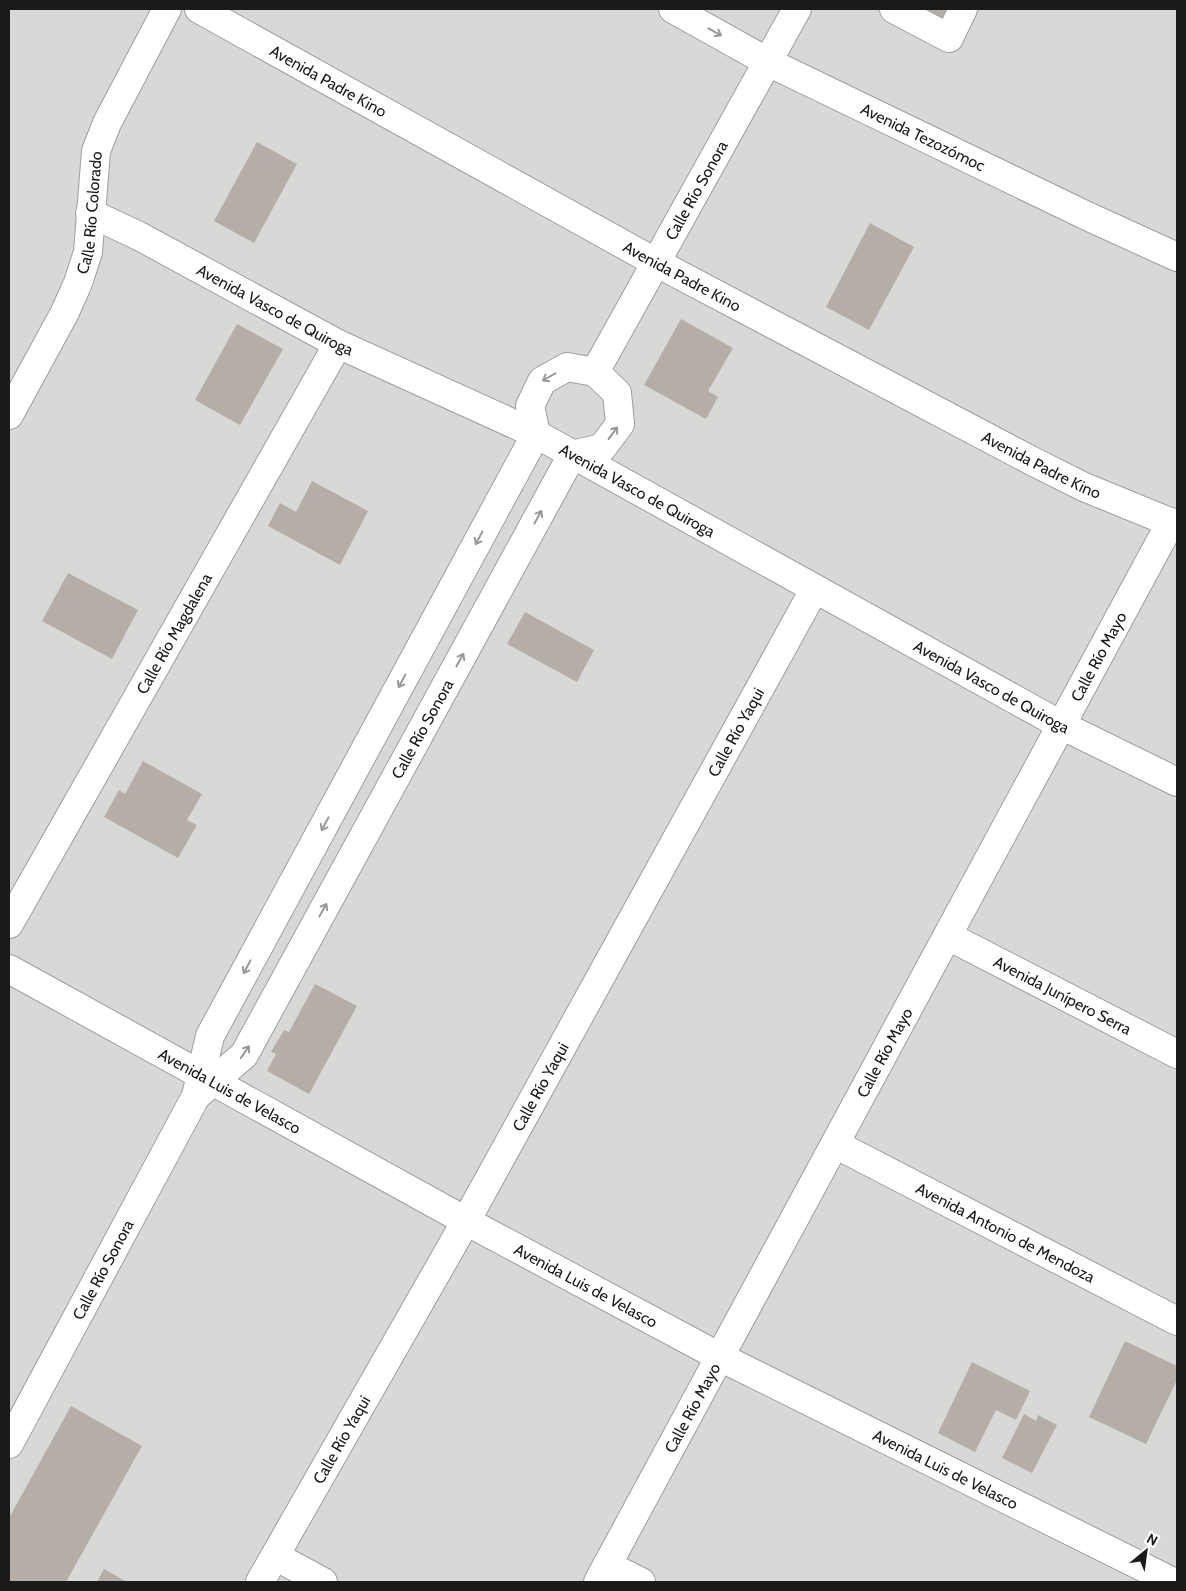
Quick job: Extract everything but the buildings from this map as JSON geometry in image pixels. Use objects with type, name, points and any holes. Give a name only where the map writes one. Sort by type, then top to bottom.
[{"type":"street","name":"Calle Río Colorado","points":[[9,415],[64,314],[78,283],[88,252],[96,151],[107,123],[167,9]]},
{"type":"street","name":"Avenida Padre Kino","points":[[199,9],[655,262],[1034,462],[1084,487],[1174,523]]},
{"type":"street","name":"Avenida Tezozómoc","points":[[673,9],[768,62],[1087,216],[1177,257]]},
{"type":"street","name":"Calle Río Sonora","points":[[595,372],[797,9]]},
{"type":"street","points":[[894,9],[949,38],[963,9]]},
{"type":"street","name":"Avenida Vasco de Quiroga","points":[[90,213],[139,236],[338,344],[536,434],[814,590],[1061,725],[1177,782]]},
{"type":"street","name":"Calle Río Magdalena","points":[[9,924],[338,344]]},
{"type":"street","points":[[536,434],[530,406],[542,381],[567,367],[595,372],[617,393],[620,424],[602,448],[572,454]]},
{"type":"street","name":"Calle Río Sonora","points":[[9,1444],[203,1084],[210,1036],[536,434]]},
{"type":"street","name":"Calle Río Sonora","points":[[203,1084],[244,1055],[572,454]]},
{"type":"street","name":"Calle Río Mayo","points":[[603,1574],[1061,725],[1174,523]]},
{"type":"street","name":"Calle Río Yaqui","points":[[260,1582],[466,1221],[814,590]]},
{"type":"street","name":"Avenida Junípero Serra","points":[[948,936],[1177,1054]]},
{"type":"street","name":"Avenida Luis de Velasco","points":[[9,969],[203,1084],[720,1356],[1173,1582]]},
{"type":"street","name":"Avenida Antonio de Mendoza","points":[[835,1144],[1177,1321]]},
{"type":"street","points":[[275,1556],[323,1582]]},
{"type":"street","points":[[603,1574],[641,1582]]},
{"type":"shaded area","points":[[9,9],[1177,9],[1177,1582],[9,1582]]}]
